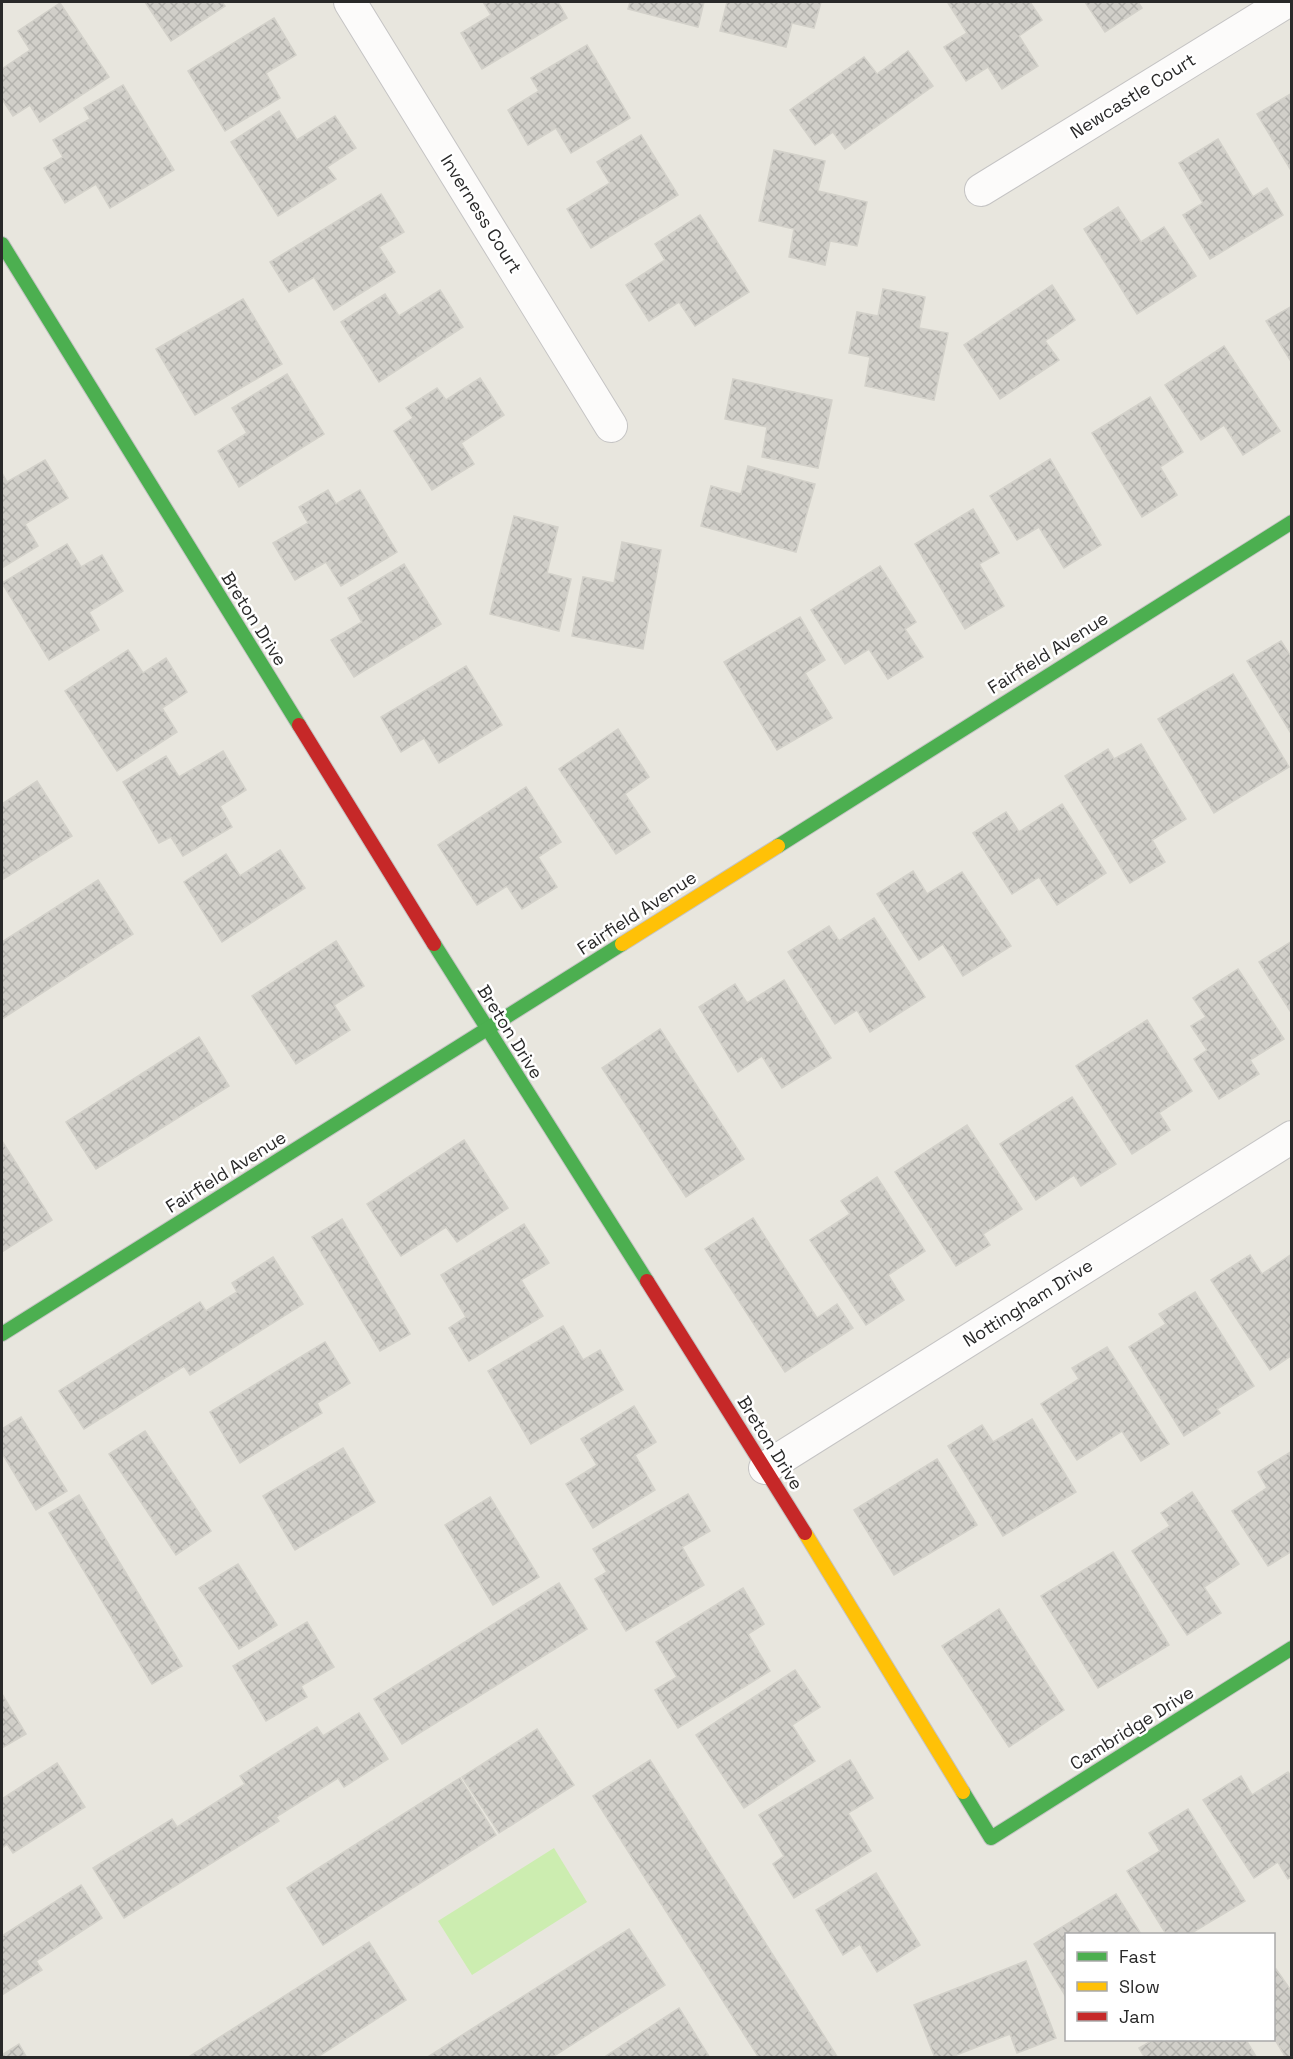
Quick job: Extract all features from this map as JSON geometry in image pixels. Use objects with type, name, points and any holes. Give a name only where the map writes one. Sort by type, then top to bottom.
[{"type":"street","name":"Inverness Court","points":[[350,2],[611,426]]},
{"type":"street","name":"Newcastle Court","points":[[981,190],[1286,2]]},
{"type":"street","name":"Breton Drive","points":[[2,244],[487,1029],[765,1468],[991,1838]]},
{"type":"street","name":"Fairfield Avenue","points":[[2,1334],[1292,522]]},
{"type":"street","name":"Nottingham Drive","points":[[765,1468],[1292,1137]]},
{"type":"street","name":"Cambridge Drive","points":[[991,1838],[1292,1648]]},
{"type":"green space","points":[[554,1848],[587,1902],[472,1975],[438,1921]]},
{"type":"building","points":[[145,2],[222,2],[225,6],[171,41]]},
{"type":"building","points":[[483,2],[558,2],[567,18],[482,69],[461,33],[491,15]]},
{"type":"building","points":[[630,2],[704,2],[698,27],[628,9]]},
{"type":"building","points":[[727,2],[821,2],[814,28],[792,23],[786,47],[720,31]]},
{"type":"building","points":[[1030,2],[1042,20],[1019,36],[1038,66],[1002,89],[988,67],[966,81],[944,47],[967,33],[948,3]]},
{"type":"building","points":[[1085,2],[1138,2],[1142,8],[1105,32]]},
{"type":"building","points":[[60,3],[109,77],[40,122],[30,105],[13,116],[2,99],[2,69],[30,50],[18,31]]},
{"type":"building","points":[[274,18],[296,55],[266,73],[280,98],[225,131],[188,71]]},
{"type":"building","points":[[587,45],[630,118],[571,153],[556,128],[528,145],[508,110],[539,91],[531,78]]},
{"type":"building","points":[[908,51],[933,86],[845,149],[833,132],[815,145],[790,110],[864,57],[877,74]]},
{"type":"building","points":[[123,85],[174,170],[110,208],[96,184],[65,203],[44,168],[63,157],[53,140],[90,119],[84,108]]},
{"type":"building","points":[[1292,93],[1292,172],[1257,114]]},
{"type":"building","points":[[279,111],[297,140],[335,116],[356,148],[327,167],[336,179],[278,216],[231,142]]},
{"type":"building","points":[[641,135],[678,195],[591,248],[567,209],[610,183],[597,162]]},
{"type":"building","points":[[1218,139],[1253,197],[1267,188],[1283,215],[1210,259],[1183,215],[1203,203],[1179,163]]},
{"type":"building","points":[[774,150],[825,161],[818,191],[867,202],[857,246],[830,241],[825,265],[789,257],[794,229],[759,221]]},
{"type":"building","points":[[381,194],[404,232],[379,247],[395,272],[334,310],[314,277],[289,292],[270,262]]},
{"type":"building","points":[[1118,207],[1141,242],[1164,227],[1196,276],[1137,314],[1084,229]]},
{"type":"building","points":[[700,215],[749,292],[695,326],[679,302],[649,321],[626,285],[665,260],[655,244]]},
{"type":"building","points":[[1052,285],[1075,320],[1045,341],[1059,360],[1000,399],[964,345]]},
{"type":"building","points":[[883,289],[925,297],[919,328],[948,333],[934,400],[865,386],[870,357],[849,353],[857,312],[878,316]]},
{"type":"building","points":[[440,290],[463,327],[379,382],[341,322],[385,294],[399,316]]},
{"type":"building","points":[[243,299],[282,364],[195,415],[156,349]]},
{"type":"building","points":[[1292,306],[1292,363],[1266,321]]},
{"type":"building","points":[[1224,346],[1280,431],[1243,455],[1224,425],[1201,440],[1165,385]]},
{"type":"building","points":[[287,374],[324,434],[239,487],[218,451],[247,433],[232,408]]},
{"type":"building","points":[[480,378],[504,415],[461,443],[474,464],[432,490],[394,431],[413,418],[406,408],[437,388],[446,400]]},
{"type":"building","points":[[733,379],[832,400],[818,468],[762,457],[767,427],[725,419]]},
{"type":"building","points":[[1150,397],[1183,452],[1160,467],[1177,495],[1142,517],[1092,433]]},
{"type":"building","points":[[1050,459],[1101,545],[1064,568],[1039,527],[1017,540],[990,496]]},
{"type":"building","points":[[45,460],[68,498],[25,524],[38,546],[2,568],[2,473],[7,482]]},
{"type":"building","points":[[748,466],[815,484],[796,552],[701,526],[711,486],[741,494]]},
{"type":"building","points":[[328,490],[336,504],[360,490],[397,552],[341,586],[326,562],[295,580],[273,543],[308,523],[299,507]]},
{"type":"building","points":[[973,509],[999,553],[979,564],[1004,606],[965,629],[915,544]]},
{"type":"building","points":[[514,516],[558,527],[547,573],[571,579],[559,631],[490,614]]},
{"type":"building","points":[[622,542],[661,550],[643,649],[572,636],[583,577],[614,583]]},
{"type":"building","points":[[67,544],[81,567],[102,555],[123,591],[89,612],[99,630],[49,660],[2,583]]},
{"type":"building","points":[[404,564],[441,624],[354,677],[331,640],[362,622],[348,598]]},
{"type":"building","points":[[880,566],[916,622],[905,629],[923,657],[888,679],[869,649],[845,664],[811,610]]},
{"type":"building","points":[[800,617],[825,660],[805,673],[832,718],[777,750],[724,662]]},
{"type":"building","points":[[1281,641],[1292,658],[1292,735],[1247,661]]},
{"type":"building","points":[[128,650],[143,673],[166,658],[187,692],[162,708],[177,732],[117,771],[65,691]]},
{"type":"building","points":[[466,666],[502,725],[439,763],[424,738],[401,752],[381,717]]},
{"type":"building","points":[[1233,674],[1289,767],[1214,813],[1158,719]]},
{"type":"building","points":[[618,729],[649,777],[625,794],[650,832],[616,854],[559,769]]},
{"type":"building","points":[[1141,744],[1186,819],[1152,840],[1165,862],[1130,883],[1065,776],[1108,749],[1114,759]]},
{"type":"building","points":[[223,751],[246,790],[220,806],[232,827],[183,856],[171,837],[159,843],[123,782],[166,756],[179,777]]},
{"type":"building","points":[[37,781],[72,836],[2,880],[2,804]]},
{"type":"building","points":[[526,787],[561,842],[538,857],[557,887],[522,909],[507,886],[477,905],[438,845]]},
{"type":"building","points":[[1062,804],[1106,873],[1057,905],[1039,877],[1012,894],[973,833],[1006,812],[1019,832]]},
{"type":"building","points":[[280,850],[305,888],[222,942],[184,882],[226,854],[240,876]]},
{"type":"building","points":[[913,871],[927,894],[962,872],[1011,946],[963,976],[943,944],[919,960],[877,894]]},
{"type":"building","points":[[98,880],[133,934],[2,1019],[2,942]]},
{"type":"building","points":[[874,918],[925,997],[870,1032],[857,1010],[835,1024],[788,952],[829,926],[839,941]]},
{"type":"building","points":[[336,941],[364,986],[334,1005],[350,1030],[296,1064],[252,996]]},
{"type":"building","points":[[1292,941],[1292,1014],[1259,962]]},
{"type":"building","points":[[1238,969],[1284,1039],[1250,1060],[1259,1074],[1219,1099],[1194,1059],[1207,1050],[1191,1026],[1206,1017],[1193,998]]},
{"type":"building","points":[[784,980],[831,1058],[782,1088],[762,1056],[738,1072],[699,1007],[735,984],[747,1003]]},
{"type":"building","points":[[1147,1020],[1192,1091],[1159,1113],[1170,1130],[1132,1154],[1076,1066]]},
{"type":"building","points":[[660,1029],[744,1159],[686,1197],[602,1068]]},
{"type":"building","points":[[199,1037],[229,1086],[96,1169],[66,1122]]},
{"type":"building","points":[[1072,1097],[1116,1164],[1081,1186],[1074,1175],[1036,1200],[1000,1144]]},
{"type":"building","points":[[967,1125],[1022,1209],[983,1234],[990,1245],[956,1266],[895,1172]]},
{"type":"building","points":[[464,1140],[508,1208],[457,1242],[446,1227],[401,1256],[367,1204]]},
{"type":"building","points":[[2,1141],[52,1220],[2,1252]]},
{"type":"building","points":[[877,1177],[925,1251],[888,1275],[904,1300],[866,1325],[810,1240],[850,1214],[841,1201]]},
{"type":"building","points":[[753,1218],[817,1318],[837,1304],[853,1328],[785,1372],[705,1249]]},
{"type":"building","points":[[342,1219],[410,1334],[380,1351],[312,1237]]},
{"type":"building","points":[[524,1224],[549,1263],[521,1280],[543,1316],[469,1361],[449,1328],[466,1317],[441,1275]]},
{"type":"building","points":[[1292,1254],[1292,1355],[1270,1370],[1211,1280],[1250,1255],[1262,1274]]},
{"type":"building","points":[[273,1257],[303,1304],[190,1375],[184,1366],[84,1429],[59,1391],[200,1302],[206,1311],[237,1292],[232,1283]]},
{"type":"building","points":[[1195,1292],[1254,1386],[1217,1409],[1220,1413],[1184,1436],[1129,1347],[1166,1324],[1159,1314]]},
{"type":"building","points":[[563,1326],[583,1360],[600,1350],[623,1390],[531,1444],[488,1371]]},
{"type":"building","points":[[325,1342],[350,1383],[317,1403],[322,1413],[240,1463],[210,1412]]},
{"type":"building","points":[[1107,1347],[1169,1444],[1141,1461],[1122,1431],[1077,1460],[1041,1404],[1079,1379],[1072,1368]]},
{"type":"building","points":[[634,1406],[656,1442],[635,1455],[655,1490],[593,1528],[566,1484],[597,1465],[581,1439]]},
{"type":"building","points":[[21,1417],[67,1491],[36,1510],[2,1453],[2,1429]]},
{"type":"building","points":[[1032,1419],[1076,1492],[1003,1536],[948,1446],[982,1425],[993,1442]]},
{"type":"building","points":[[145,1431],[211,1531],[176,1555],[109,1454]]},
{"type":"building","points":[[343,1448],[375,1502],[295,1550],[263,1496]]},
{"type":"building","points":[[1292,1451],[1292,1551],[1268,1566],[1232,1511],[1267,1488],[1258,1472]]},
{"type":"building","points":[[937,1459],[977,1525],[894,1575],[854,1510]]},
{"type":"building","points":[[1192,1492],[1239,1564],[1204,1587],[1221,1613],[1187,1635],[1132,1551],[1170,1526],[1161,1513]]},
{"type":"building","points":[[688,1494],[710,1531],[682,1547],[704,1585],[626,1631],[595,1579],[607,1572],[593,1549]]},
{"type":"building","points":[[79,1495],[182,1666],[152,1684],[49,1513]]},
{"type":"building","points":[[490,1497],[539,1577],[493,1605],[445,1525]]},
{"type":"building","points":[[1113,1552],[1169,1645],[1098,1688],[1041,1596]]},
{"type":"building","points":[[238,1564],[277,1625],[239,1649],[199,1588]]},
{"type":"building","points":[[559,1583],[587,1629],[402,1744],[374,1699]]},
{"type":"building","points":[[743,1588],[764,1624],[748,1634],[770,1671],[678,1728],[655,1690],[677,1677],[656,1642]]},
{"type":"building","points":[[999,1609],[1064,1710],[1009,1747],[942,1646]]},
{"type":"building","points":[[307,1622],[334,1667],[301,1686],[307,1697],[266,1721],[233,1666]]},
{"type":"building","points":[[795,1670],[820,1707],[792,1725],[815,1761],[744,1808],[696,1735]]},
{"type":"building","points":[[2,1694],[26,1734],[2,1748]]},
{"type":"building","points":[[359,1713],[388,1759],[344,1787],[338,1778],[276,1817],[279,1821],[124,1918],[93,1868],[172,1819],[177,1827],[245,1784],[240,1776],[317,1727],[323,1736]]},
{"type":"building","points":[[537,1729],[574,1785],[499,1833],[462,1777]]},
{"type":"building","points":[[650,1760],[838,2058],[759,2058],[593,1796]]},
{"type":"building","points":[[850,1760],[873,1798],[848,1813],[871,1851],[794,1898],[773,1864],[784,1856],[759,1815]]},
{"type":"building","points":[[57,1763],[85,1807],[13,1853],[7,1844],[2,1848],[2,1799]]},
{"type":"building","points":[[1288,1772],[1292,1777],[1292,1876],[1288,1879],[1278,1862],[1254,1878],[1203,1800],[1241,1776],[1252,1795]]},
{"type":"building","points":[[460,1778],[496,1835],[323,1945],[287,1888]]},
{"type":"building","points":[[1188,1809],[1245,1901],[1192,1933],[1165,1933],[1127,1871],[1160,1851],[1149,1833]]},
{"type":"building","points":[[876,1873],[920,1945],[877,1972],[860,1944],[843,1955],[816,1910]]},
{"type":"building","points":[[81,1885],[102,1918],[36,1961],[42,1970],[2,1995],[2,1936]]},
{"type":"building","points":[[1116,1894],[1140,1933],[1065,1933],[1065,1995],[1034,1944]]},
{"type":"building","points":[[629,1929],[665,1985],[551,2058],[426,2058]]},
{"type":"building","points":[[369,1942],[406,2000],[316,2058],[187,2058]]},
{"type":"building","points":[[1026,1961],[1056,2038],[1017,2053],[1010,2034],[949,2058],[935,2058],[914,2005]]},
{"type":"building","points":[[1275,1970],[1292,1992],[1292,2058],[1286,2058],[1275,2040]]},
{"type":"building","points":[[679,2008],[710,2058],[603,2058]]},
{"type":"building","points":[[1151,2041],[1247,2041],[1257,2058],[1145,2058],[1139,2048]]},
{"type":"building","points":[[19,2044],[27,2058],[2,2058],[2,2055]]},
{"type":"traffic: fast","points":[[2,244],[299,725]]},
{"type":"traffic: fast","points":[[778,846],[1292,522]]},
{"type":"traffic: fast","points":[[434,944],[647,1281]]},
{"type":"traffic: fast","points":[[2,1334],[622,944]]},
{"type":"traffic: fast","points":[[963,1792],[991,1838],[1292,1648]]},
{"type":"traffic: slow","points":[[622,944],[778,846]]},
{"type":"traffic: slow","points":[[805,1533],[963,1792]]},
{"type":"traffic: jam","points":[[299,725],[434,944]]},
{"type":"traffic: jam","points":[[647,1281],[805,1533]]}]
